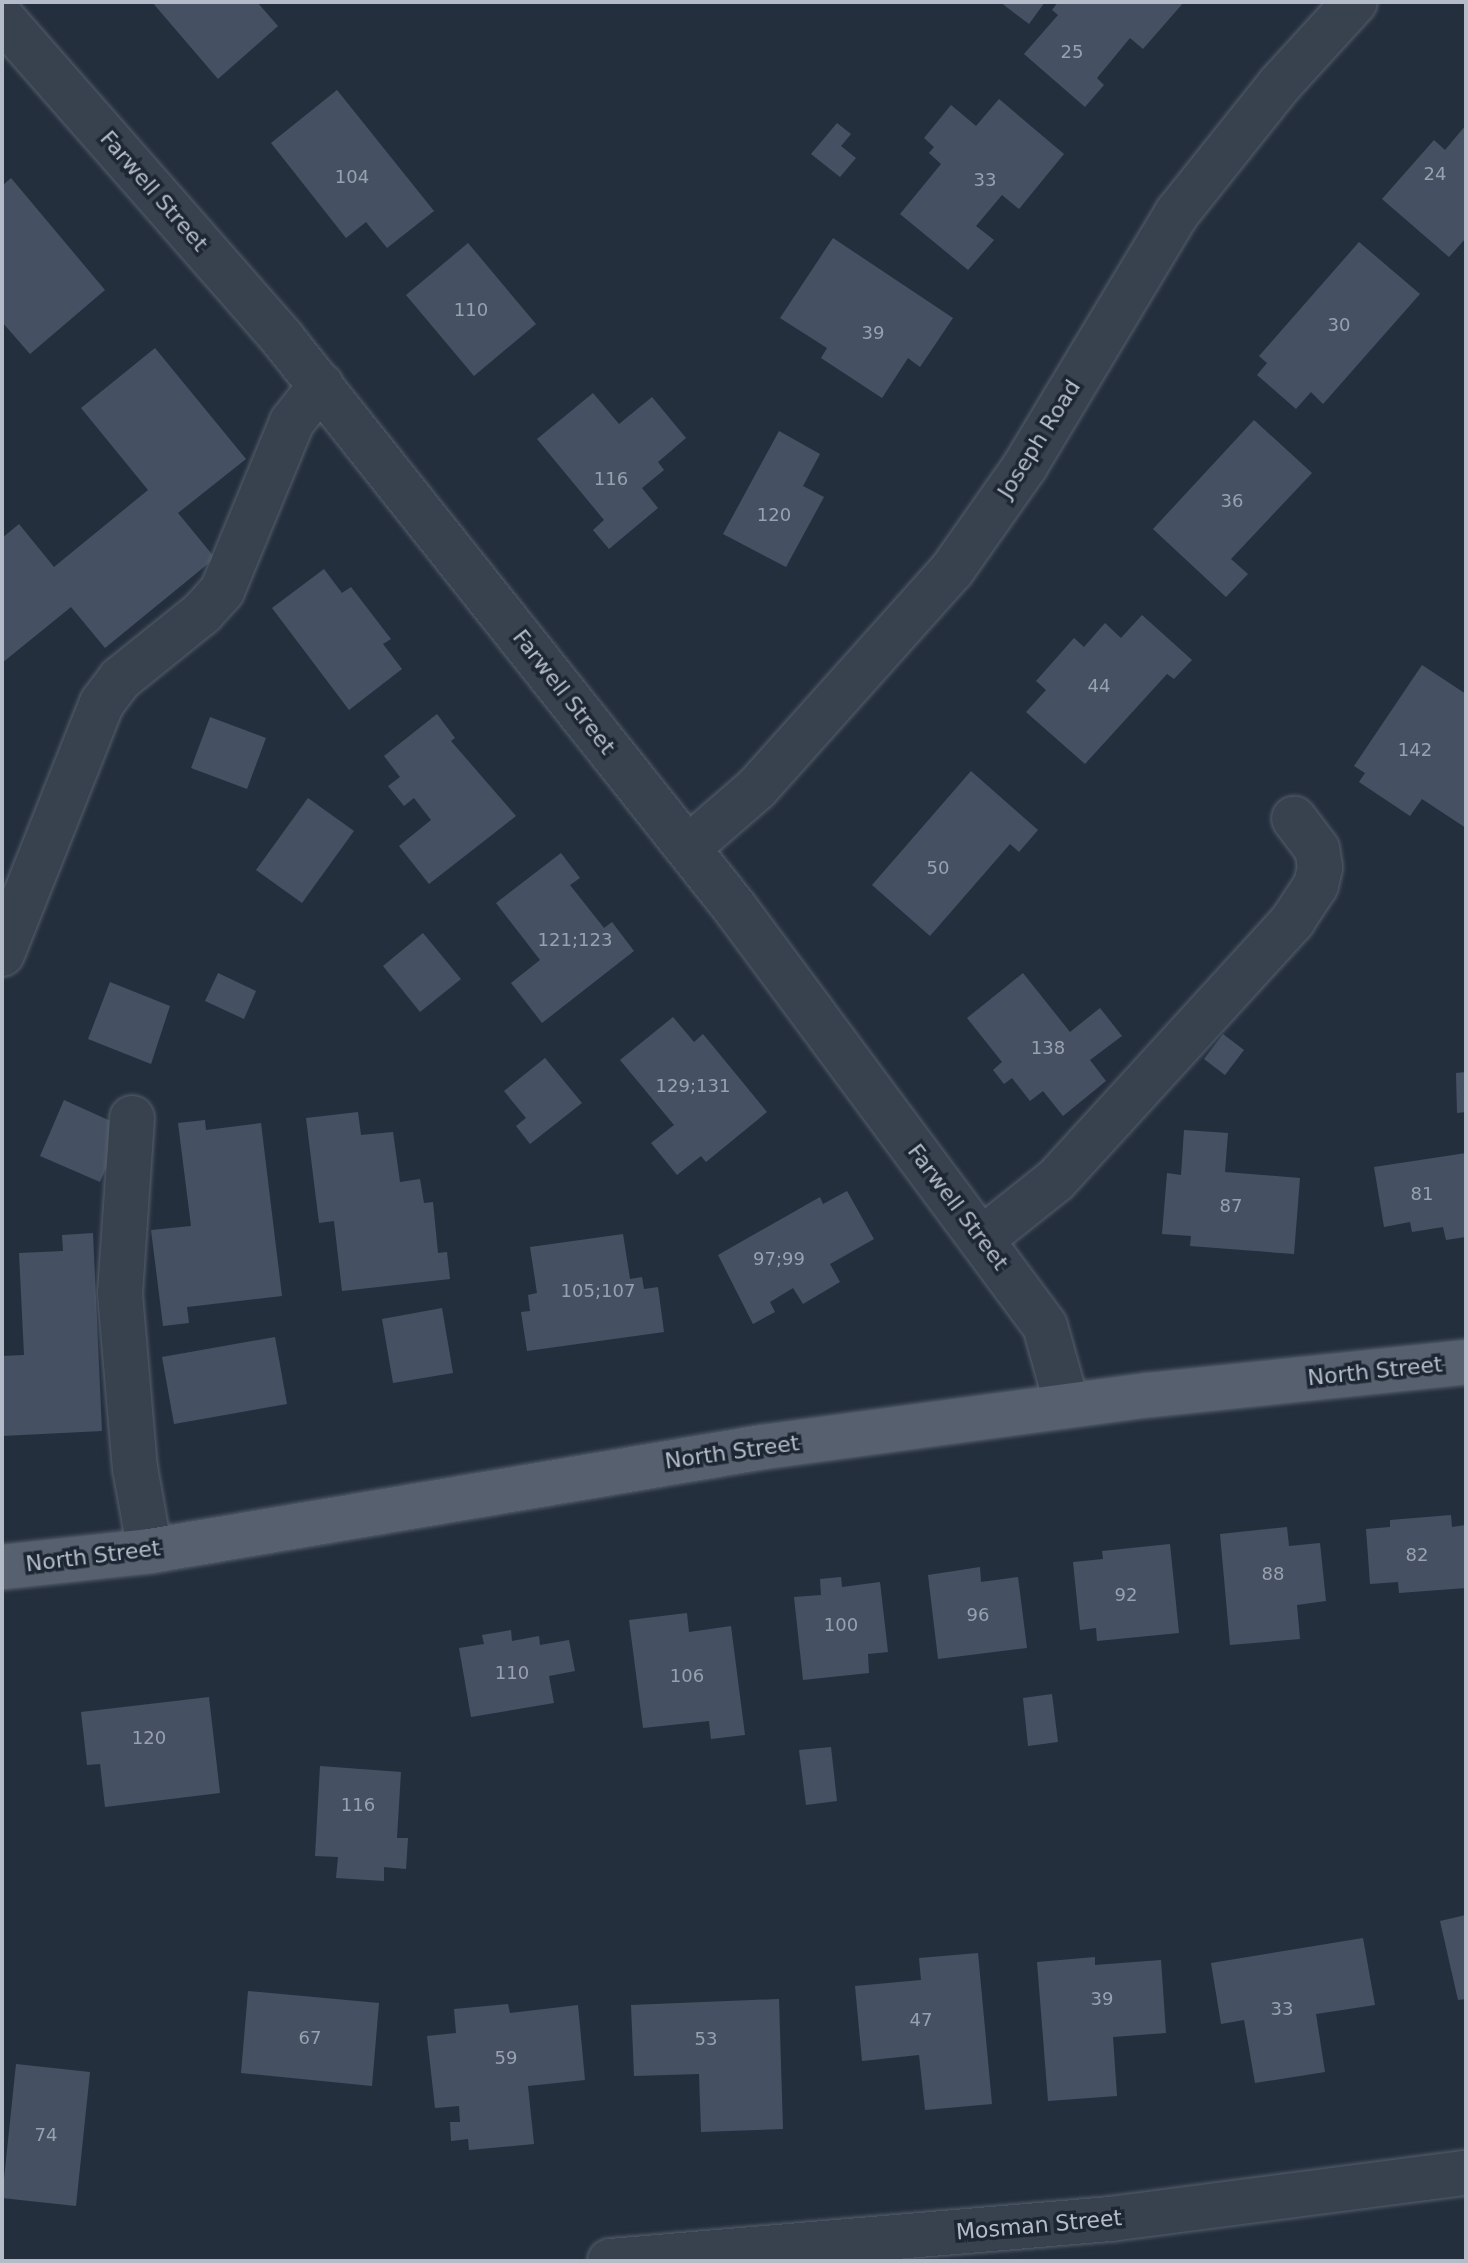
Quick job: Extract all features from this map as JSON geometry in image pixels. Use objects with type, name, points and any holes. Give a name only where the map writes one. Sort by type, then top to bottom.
[{"type":"main road","name":"North Street","points":[[2,1567],[150,1551],[587,1473],[1067,1405],[1466,1362]]},
{"type":"street","name":"Joseph Road","points":[[688,848],[757,788],[952,570],[1034,452],[1170,223],[1280,84],[1355,2]]},
{"type":"street","name":"Farwell Street","points":[[2,18],[321,385],[688,848],[1045,1326],[1067,1405]]},
{"type":"street","points":[[2,954],[102,703],[120,679],[202,613],[222,591],[292,422],[321,385]]},
{"type":"street","points":[[982,1239],[1056,1180],[1300,911],[1320,867],[1308,831],[1294,819]]},
{"type":"street","points":[[132,1118],[120,1294],[135,1468],[150,1551]]},
{"type":"street","name":"Mosman Street","points":[[610,2261],[1166,2213],[1466,2173]]},
{"type":"building","points":[[152,2],[257,2],[278,26],[218,79]]},
{"type":"building","points":[[1000,2],[1045,2],[1029,24]]},
{"type":"building","points":[[1058,2],[1184,2],[1143,49],[1130,38],[1097,78],[1104,85],[1085,107],[1024,54],[1058,15],[1052,10]]},
{"type":"building","points":[[337,90],[434,211],[387,248],[366,222],[346,238],[271,143]]},
{"type":"building","points":[[999,99],[1064,154],[1019,209],[1002,195],[976,226],[994,240],[968,270],[900,214],[941,164],[929,153],[934,147],[924,138],[951,105],[976,126]]},
{"type":"building","points":[[837,123],[851,134],[841,146],[856,158],[840,177],[811,154]]},
{"type":"building","points":[[1466,125],[1466,238],[1449,257],[1382,199],[1434,140],[1445,150]]},
{"type":"building","points":[[11,178],[105,290],[30,354],[2,322],[2,186]]},
{"type":"building","points":[[833,238],[953,318],[920,367],[908,358],[882,398],[821,358],[827,348],[780,318]]},
{"type":"building","points":[[1359,242],[1420,294],[1323,404],[1311,392],[1296,409],[1257,375],[1267,363],[1259,356]]},
{"type":"building","points":[[468,243],[536,324],[474,376],[406,295]]},
{"type":"building","points":[[155,348],[246,459],[178,513],[215,558],[105,648],[71,607],[2,663],[2,538],[19,524],[54,567],[148,490],[81,408]]},
{"type":"building","points":[[593,393],[619,424],[652,397],[686,438],[658,462],[664,470],[642,488],[658,508],[609,549],[593,530],[604,520],[537,439]]},
{"type":"building","points":[[1254,420],[1312,473],[1231,559],[1248,574],[1226,597],[1153,529]]},
{"type":"building","points":[[779,431],[820,454],[803,486],[824,497],[786,567],[723,534]]},
{"type":"building","points":[[324,569],[342,593],[351,587],[391,639],[383,644],[402,669],[349,710],[272,608]]},
{"type":"building","points":[[1142,615],[1192,660],[1174,679],[1167,674],[1085,764],[1026,712],[1046,690],[1036,681],[1074,638],[1084,647],[1105,623],[1121,638]]},
{"type":"building","points":[[1422,665],[1466,694],[1466,828],[1422,799],[1410,816],[1359,782],[1365,773],[1354,766]]},
{"type":"building","points":[[437,714],[455,738],[451,741],[516,816],[429,884],[399,846],[431,820],[414,798],[404,806],[388,786],[400,777],[384,756]]},
{"type":"building","points":[[210,717],[266,738],[247,789],[191,768]]},
{"type":"building","points":[[971,771],[1038,830],[1019,852],[1010,844],[930,936],[872,885]]},
{"type":"building","points":[[308,798],[354,831],[302,903],[256,870]]},
{"type":"building","points":[[561,853],[580,878],[570,885],[604,928],[612,922],[634,951],[542,1023],[511,983],[540,960],[496,903]]},
{"type":"building","points":[[423,933],[461,979],[420,1012],[383,966]]},
{"type":"building","points":[[218,973],[256,991],[244,1019],[205,1001]]},
{"type":"building","points":[[1023,973],[1070,1032],[1100,1008],[1122,1036],[1090,1060],[1106,1081],[1063,1116],[1043,1091],[1030,1101],[1012,1078],[1004,1084],[993,1070],[1002,1062],[967,1018]]},
{"type":"building","points":[[110,982],[170,1006],[151,1064],[88,1039]]},
{"type":"building","points":[[673,1017],[694,1042],[703,1034],[767,1112],[706,1162],[701,1156],[677,1175],[651,1143],[674,1125],[620,1060]]},
{"type":"building","points":[[1223,1034],[1244,1050],[1225,1075],[1204,1059]]},
{"type":"building","points":[[545,1058],[582,1103],[530,1144],[516,1126],[526,1118],[504,1091]]},
{"type":"building","points":[[1466,1072],[1466,1112],[1457,1113],[1456,1073]]},
{"type":"building","points":[[64,1100],[124,1127],[100,1182],[40,1156]]},
{"type":"building","points":[[358,1112],[361,1135],[393,1132],[400,1182],[420,1179],[424,1203],[433,1202],[438,1253],[447,1252],[450,1279],[342,1291],[334,1221],[319,1223],[306,1118]]},
{"type":"building","points":[[205,1120],[206,1130],[261,1123],[282,1296],[187,1307],[189,1323],[163,1326],[151,1230],[191,1226],[178,1123]]},
{"type":"building","points":[[1184,1130],[1228,1133],[1225,1172],[1300,1178],[1294,1254],[1190,1246],[1191,1236],[1162,1234],[1167,1173],[1181,1175]]},
{"type":"building","points":[[1466,1153],[1466,1237],[1446,1240],[1443,1227],[1412,1232],[1410,1222],[1384,1227],[1374,1167]]},
{"type":"building","points":[[847,1191],[874,1239],[830,1264],[840,1282],[803,1304],[793,1288],[770,1302],[775,1312],[753,1324],[718,1255],[820,1197],[823,1204]]},
{"type":"building","points":[[93,1233],[102,1431],[2,1436],[2,1356],[24,1355],[19,1253],[63,1251],[62,1235]]},
{"type":"building","points":[[623,1234],[630,1279],[642,1277],[644,1289],[658,1287],[664,1332],[527,1351],[521,1312],[530,1311],[528,1295],[537,1293],[530,1247]]},
{"type":"building","points":[[442,1308],[453,1373],[393,1383],[382,1319]]},
{"type":"building","points":[[275,1337],[287,1404],[174,1424],[162,1357]]},
{"type":"building","points":[[1451,1515],[1452,1527],[1466,1525],[1466,1588],[1399,1593],[1398,1582],[1370,1584],[1366,1529],[1390,1527],[1390,1520]]},
{"type":"building","points":[[1287,1527],[1289,1546],[1320,1543],[1326,1601],[1297,1605],[1300,1639],[1230,1645],[1220,1534]]},
{"type":"building","points":[[1170,1544],[1179,1633],[1097,1641],[1096,1628],[1080,1630],[1073,1562],[1103,1559],[1102,1551]]},
{"type":"building","points":[[980,1567],[981,1582],[1018,1577],[1027,1648],[938,1659],[928,1575]]},
{"type":"building","points":[[841,1577],[842,1587],[880,1582],[888,1652],[868,1654],[869,1673],[803,1680],[794,1597],[821,1595],[820,1579]]},
{"type":"building","points":[[687,1613],[689,1632],[731,1626],[745,1735],[711,1739],[709,1721],[643,1728],[629,1620]]},
{"type":"building","points":[[511,1630],[512,1641],[539,1636],[540,1645],[569,1640],[575,1671],[549,1676],[554,1703],[471,1717],[459,1648],[484,1644],[482,1635]]},
{"type":"building","points":[[1052,1694],[1058,1742],[1028,1746],[1023,1698]]},
{"type":"building","points":[[209,1697],[220,1793],[105,1807],[100,1764],[87,1765],[81,1712]]},
{"type":"building","points":[[831,1747],[837,1801],[806,1805],[799,1750]]},
{"type":"building","points":[[320,1766],[401,1772],[397,1838],[408,1838],[406,1869],[384,1867],[384,1881],[336,1878],[338,1857],[315,1856]]},
{"type":"building","points":[[1466,1915],[1466,1999],[1458,2000],[1440,1921]]},
{"type":"building","points":[[1363,1938],[1375,2005],[1316,2014],[1325,2072],[1255,2083],[1244,2020],[1221,2024],[1211,1963]]},
{"type":"building","points":[[978,1953],[992,2104],[925,2110],[919,2055],[862,2061],[855,1986],[921,1980],[919,1958]]},
{"type":"building","points":[[1095,1957],[1095,1965],[1161,1960],[1166,2033],[1113,2037],[1117,2096],[1048,2101],[1037,1962]]},
{"type":"building","points":[[248,1991],[379,2003],[372,2086],[241,2073]]},
{"type":"building","points":[[779,1999],[783,2129],[701,2132],[699,2074],[634,2076],[631,2005]]},
{"type":"building","points":[[508,2004],[510,2013],[578,2005],[585,2080],[528,2086],[534,2144],[469,2150],[468,2139],[451,2141],[450,2122],[460,2122],[459,2106],[435,2108],[427,2036],[456,2033],[454,2009]]},
{"type":"building","points":[[16,2064],[90,2072],[76,2206],[2,2198]]}]
